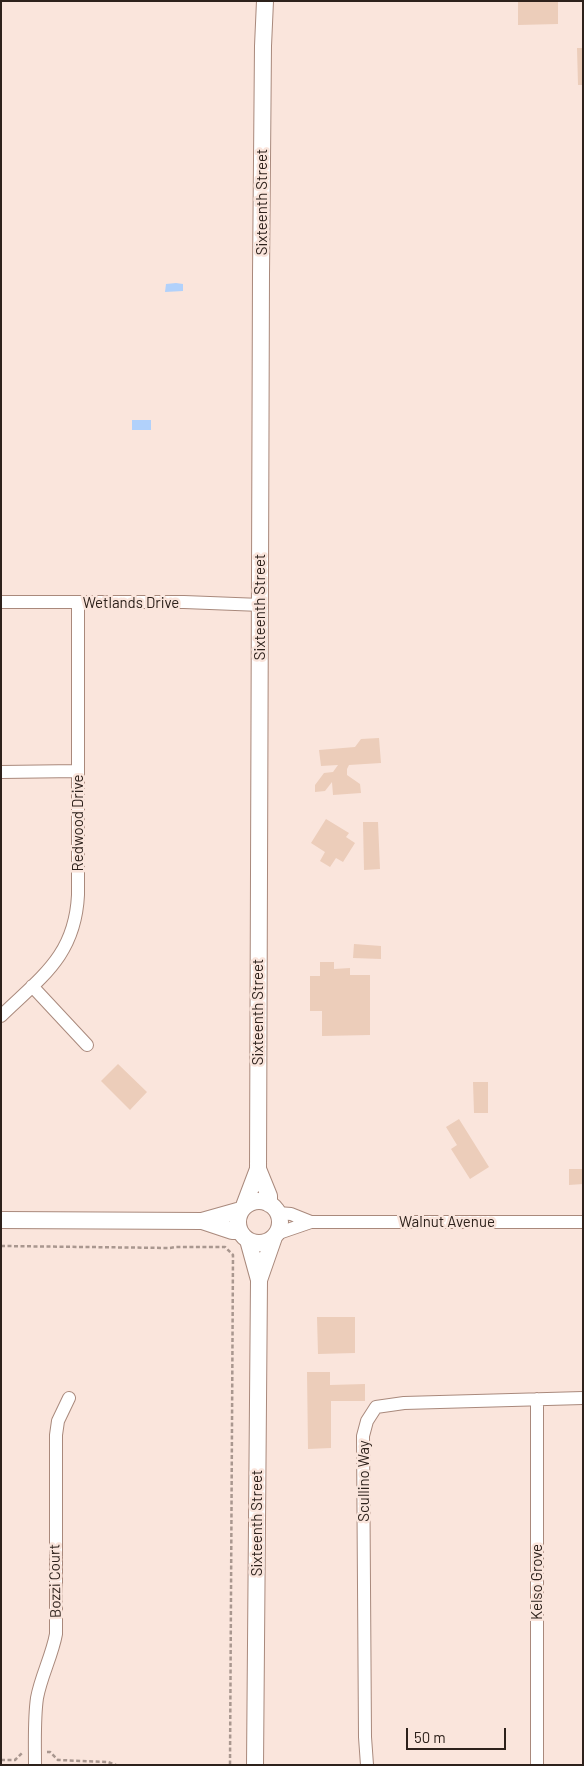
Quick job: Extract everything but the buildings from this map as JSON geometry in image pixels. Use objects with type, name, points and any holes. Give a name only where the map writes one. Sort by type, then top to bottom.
[{"type":"street","name":"Sixteenth Street","points":[[259,1],[263,46]]},
{"type":"street","name":"Sixteenth Street","points":[[243,1208],[258,1168],[260,542],[263,46],[265,1]]},
{"type":"street","name":"Wetlands Drive","points":[[1,602],[184,602],[261,605]]},
{"type":"street","name":"Redwood Drive","points":[[1,1016],[62,954],[70,939],[75,923],[78,895],[78,603]]},
{"type":"street","points":[[1,772],[78,772]]},
{"type":"street","points":[[32,986],[88,1045]]},
{"type":"street","name":"Sixteenth Street","points":[[258,1168],[274,1208]]},
{"type":"street","points":[[1,1220],[202,1221],[243,1208],[256,1201],[274,1208],[279,1227],[275,1236],[261,1243],[202,1221]]},
{"type":"street","points":[[243,1208],[238,1216],[244,1236]]},
{"type":"street","name":"Walnut Avenue","points":[[274,1208],[312,1222]]},
{"type":"street","name":"Walnut Avenue","points":[[275,1236],[312,1222],[583,1222]]},
{"type":"street","name":"Sixteenth Street","points":[[244,1236],[259,1280]]},
{"type":"street","name":"Sixteenth Street","points":[[256,1765],[259,1280],[265,1257],[275,1236]]},
{"type":"street","name":"Bozzi Court","points":[[35,1765],[37,1699],[56,1634],[56,1435],[58,1421],[69,1398]]},
{"type":"street","name":"Scullino Way","points":[[367,1765],[365,1737],[363,1436],[367,1421],[376,1407],[404,1403],[583,1398]]},
{"type":"street","name":"Kelso Grove","points":[[537,1399],[537,1765]]},
{"type":"path","points":[[1,1246],[225,1247],[233,1255],[230,1765]]},
{"type":"path","points":[[44,1752],[50,1752],[58,1760],[108,1762],[116,1765]]},
{"type":"water","points":[[166,284],[183,284],[183,291],[165,292]]},
{"type":"water","points":[[132,420],[151,420],[151,430],[132,430]]}]
